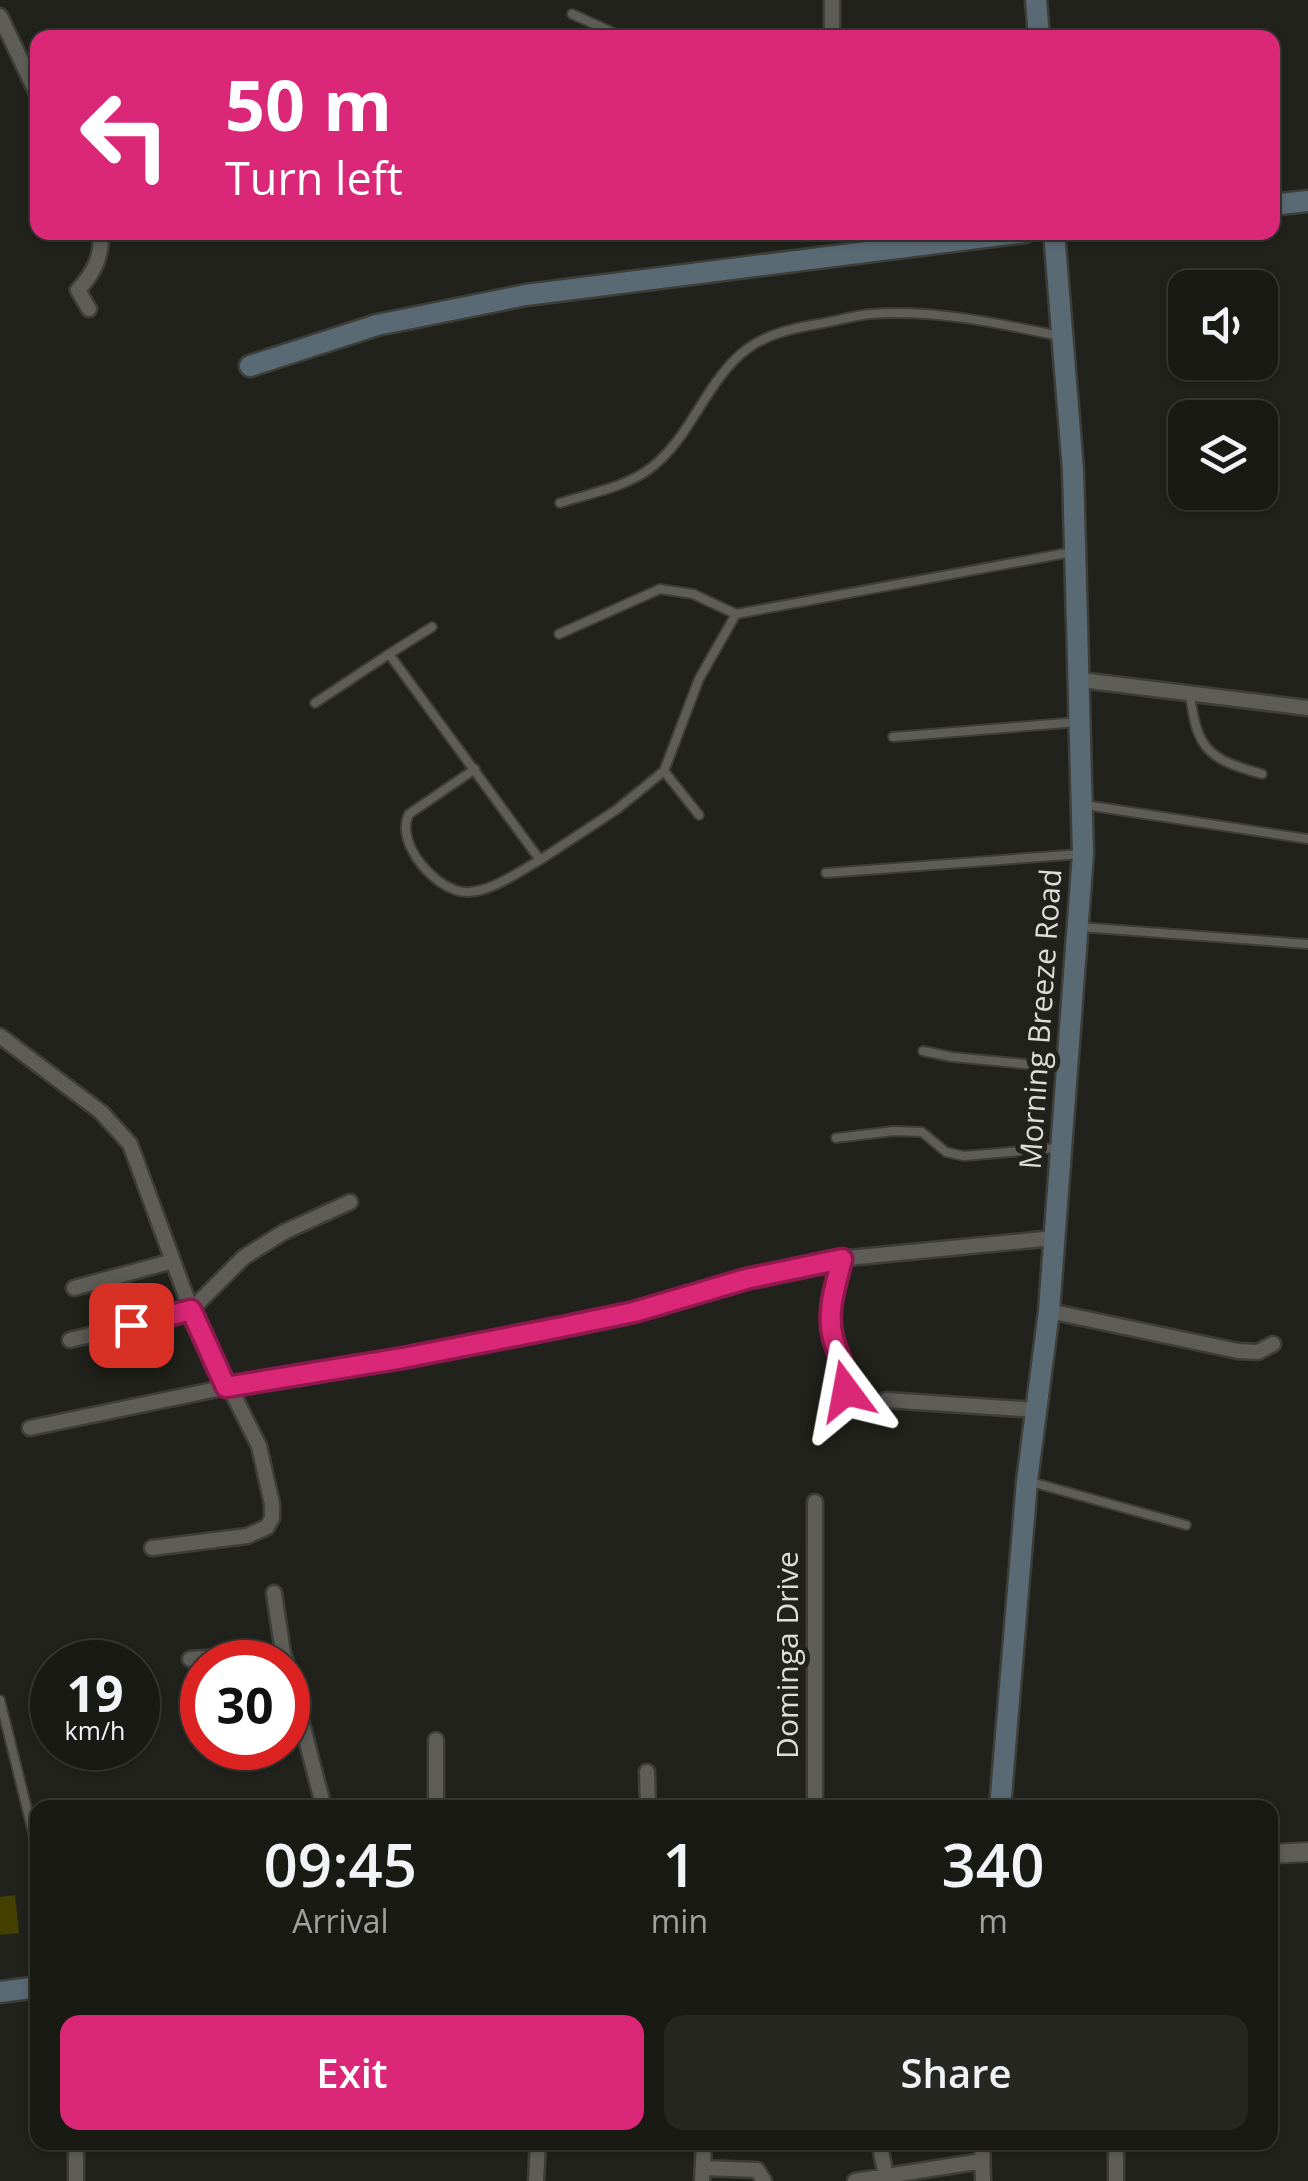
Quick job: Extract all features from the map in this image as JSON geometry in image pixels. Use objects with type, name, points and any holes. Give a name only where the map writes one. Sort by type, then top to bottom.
[{"type":"main road","points":[[1036,0],[1038,30]]},
{"type":"main road","points":[[1280,204],[1308,201]]},
{"type":"main road","points":[[250,366],[377,325],[526,296],[964,240]]},
{"type":"main road","name":"Morning Breeze Road","points":[[1001,1800],[1026,1481],[1048,1311],[1083,854],[1077,551],[1055,240]]},
{"type":"main road","points":[[0,1992],[30,1988]]},
{"type":"street","points":[[832,0],[832,30]]},
{"type":"street","points":[[0,16],[30,79]]},
{"type":"street","points":[[89,309],[78,290],[93,274],[101,240]]},
{"type":"street","points":[[1081,680],[1308,708]]},
{"type":"street","points":[[0,1036],[101,1112],[130,1144],[191,1310],[226,1387],[259,1446],[269,1486],[272,1518],[267,1527],[248,1536],[152,1548]]},
{"type":"street","points":[[70,1340],[191,1310],[244,1257],[284,1232],[350,1202]]},
{"type":"street","points":[[30,1428],[226,1387],[403,1358],[634,1312],[746,1279],[842,1259],[1054,1238]]},
{"type":"street","points":[[842,1259],[831,1321],[833,1338],[845,1366],[846,1391]]},
{"type":"street","points":[[74,1288],[173,1261]]},
{"type":"street","points":[[1048,1311],[1238,1351],[1264,1350],[1273,1344]]},
{"type":"street","points":[[886,1400],[1037,1410]]},
{"type":"street","name":"Dominga Drive","points":[[815,1502],[815,1800]]},
{"type":"street","points":[[274,1593],[282,1640]]},
{"type":"street","points":[[436,1740],[436,1800]]},
{"type":"street","points":[[310,1754],[322,1800]]},
{"type":"street","points":[[647,1772],[648,1800]]},
{"type":"street","points":[[1278,1854],[1308,1852]]},
{"type":"street","points":[[76,2150],[76,2181]]},
{"type":"street","points":[[536,2181],[538,2150]]},
{"type":"street","points":[[704,2150],[702,2175],[749,2168],[760,2172],[764,2181]]},
{"type":"street","points":[[881,2150],[886,2176]]},
{"type":"street","points":[[982,2150],[984,2181]]},
{"type":"street","points":[[1116,2150],[1116,2181]]},
{"type":"street","points":[[855,2181],[982,2161]]},
{"type":"lane","points":[[572,14],[607,30]]},
{"type":"lane","points":[[560,503],[633,479],[653,466],[668,452],[728,368],[748,348],[768,337],[871,314],[990,321],[1062,337]]},
{"type":"lane","points":[[559,634],[660,589],[694,594],[736,614],[1077,551]]},
{"type":"lane","points":[[475,769],[409,814],[404,824],[418,858],[442,884],[464,892],[488,888],[540,860],[616,810],[664,772],[699,679],[736,614]]},
{"type":"lane","points":[[315,704],[432,626]]},
{"type":"lane","points":[[389,654],[540,860]]},
{"type":"lane","points":[[1190,694],[1195,730],[1208,752],[1233,766],[1262,774]]},
{"type":"lane","points":[[893,737],[1082,722]]},
{"type":"lane","points":[[664,772],[699,815]]},
{"type":"lane","points":[[1083,804],[1308,838]]},
{"type":"lane","points":[[826,872],[1083,854]]},
{"type":"lane","points":[[1080,927],[1308,944]]},
{"type":"lane","points":[[923,1051],[1069,1068]]},
{"type":"lane","points":[[836,1138],[917,1131],[931,1136],[946,1152],[964,1156],[1062,1148]]},
{"type":"lane","points":[[1026,1481],[1186,1525]]},
{"type":"lane","points":[[0,1700],[30,1821]]},
{"type":"building","points":[[15,1895],[19,1933],[0,1935],[0,1897]]},
{"type":"route","points":[[131,1325],[191,1310],[226,1387],[562,1327],[634,1312],[746,1279],[842,1259],[831,1321],[833,1338],[845,1366],[846,1391]]}]
